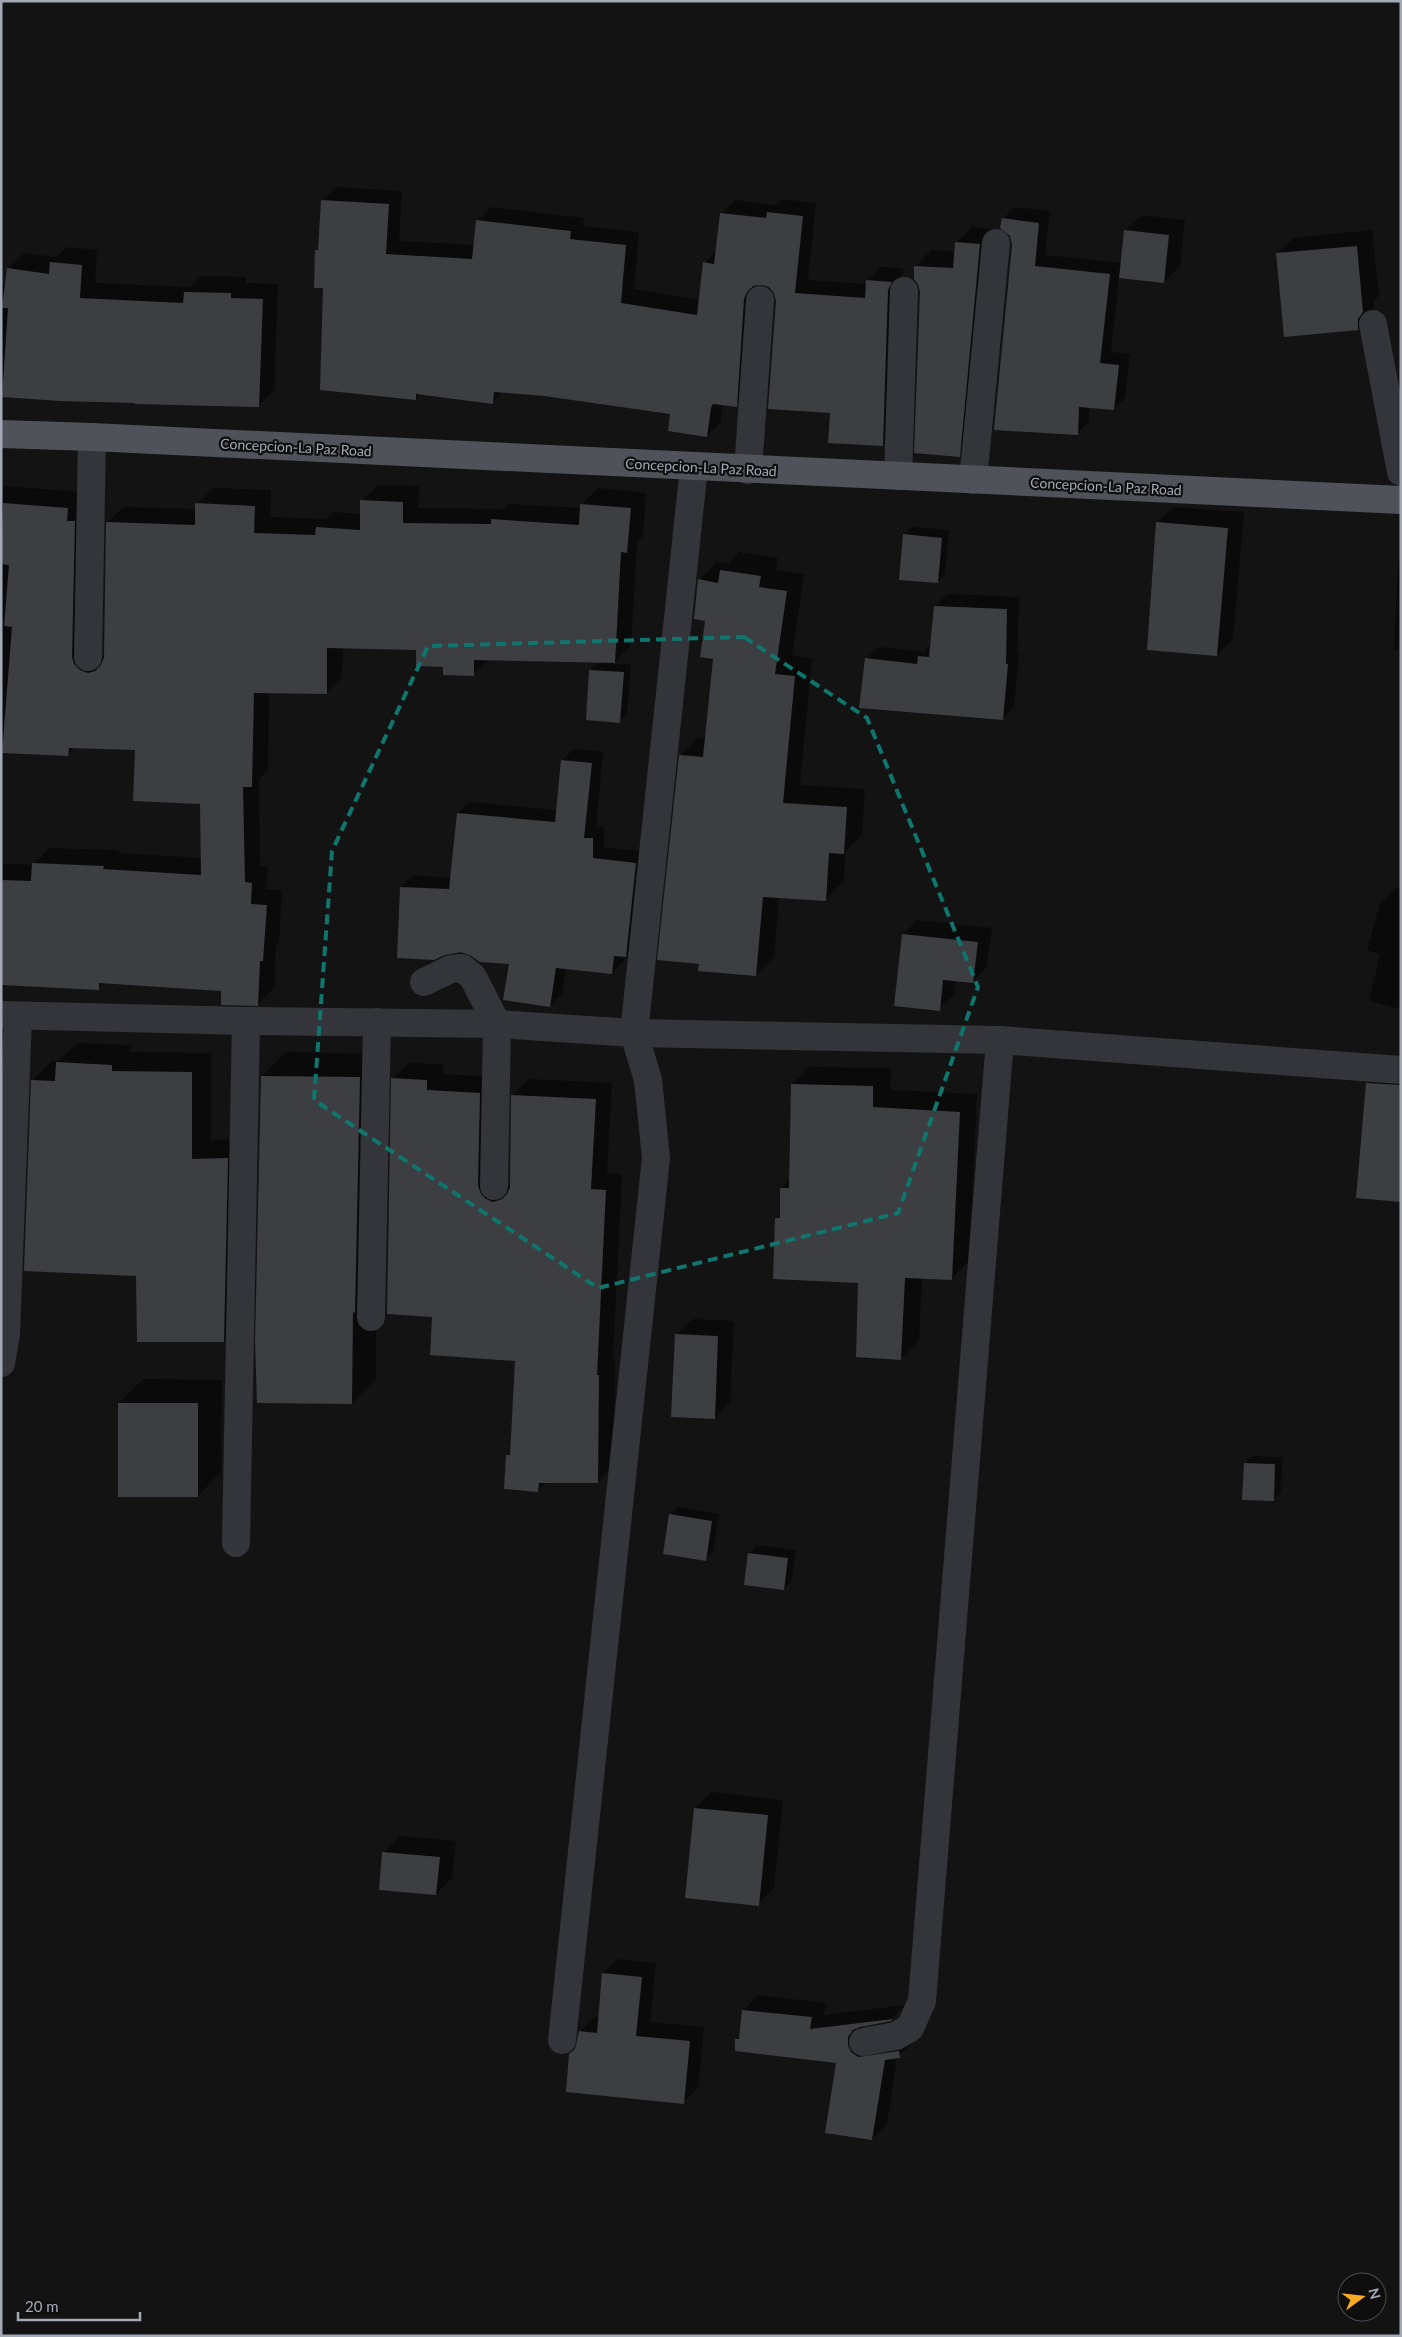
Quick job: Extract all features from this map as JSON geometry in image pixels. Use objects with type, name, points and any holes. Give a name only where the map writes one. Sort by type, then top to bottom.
[{"type":"main road","name":"Concepcion-La Paz Road","points":[[1,434],[1401,500]]},
{"type":"street","points":[[973,480],[996,243]]},
{"type":"street","points":[[898,476],[904,291]]},
{"type":"street","points":[[748,470],[760,300]]},
{"type":"street","points":[[1373,324],[1401,472]]},
{"type":"street","points":[[88,657],[92,437]]},
{"type":"street","points":[[562,2040],[656,1158],[648,1080],[634,1033],[694,467]]},
{"type":"street","points":[[424,982],[451,969],[462,968],[473,977],[497,1024],[494,1186]]},
{"type":"street","points":[[1,1363],[6,1334],[10,1016],[497,1024],[634,1033],[1000,1040],[1401,1070]]},
{"type":"street","points":[[236,1543],[246,1021]]},
{"type":"street","points":[[371,1317],[377,1022]]},
{"type":"street","points":[[863,2042],[896,2036],[910,2028],[922,2001],[1000,1040]]},
{"type":"highlighted area","points":[[744,637],[867,718],[978,987],[898,1213],[598,1288],[314,1100],[332,851],[428,646]]},
{"type":"building","points":[[321,200],[389,204],[386,254],[472,259],[476,220],[571,231],[570,239],[626,245],[621,303],[697,315],[703,262],[714,264],[720,213],[766,218],[767,212],[803,216],[795,293],[865,298],[866,280],[892,282],[888,290],[883,446],[828,443],[830,413],[768,409],[776,301],[774,293],[769,287],[762,285],[753,286],[747,292],[744,299],[737,407],[713,404],[707,437],[668,431],[670,414],[544,396],[494,392],[493,404],[416,394],[416,400],[320,390],[323,288],[314,288],[315,250],[318,250]]},
{"type":"building","points":[[1002,218],[1039,223],[1035,266],[1110,274],[1100,363],[1119,365],[1114,410],[1079,407],[1078,435],[994,430],[1012,245],[1010,236],[1000,228]]},
{"type":"building","points":[[1124,230],[1169,235],[1164,283],[1119,278]]},
{"type":"building","points":[[955,242],[980,244],[960,457],[914,453],[920,292],[918,284],[914,279],[914,266],[953,268]]},
{"type":"building","points":[[1357,246],[1363,312],[1358,319],[1358,330],[1284,337],[1276,253]]},
{"type":"building","points":[[50,262],[82,265],[80,298],[183,303],[184,292],[231,293],[231,298],[263,299],[259,407],[135,404],[2,397],[8,308],[2,308],[7,268],[49,274]]},
{"type":"building","points":[[360,500],[403,502],[403,523],[491,524],[491,519],[579,525],[580,504],[631,508],[627,553],[621,552],[615,663],[474,660],[474,676],[443,675],[443,667],[416,666],[416,650],[327,648],[327,694],[254,693],[252,787],[243,787],[245,882],[252,883],[251,904],[267,905],[263,961],[260,961],[258,1006],[221,1005],[221,991],[99,983],[99,990],[1,985],[1,880],[31,881],[32,863],[104,866],[103,869],[201,875],[200,804],[133,801],[135,750],[69,748],[68,756],[2,753],[12,627],[4,626],[9,565],[1,564],[3,503],[68,508],[67,521],[75,521],[72,657],[74,664],[80,670],[88,673],[95,671],[101,665],[104,657],[106,522],[195,525],[195,503],[255,506],[254,533],[315,535],[316,527],[360,530]]},
{"type":"building","points":[[1156,522],[1228,528],[1217,656],[1147,650]]},
{"type":"building","points":[[903,534],[942,538],[938,583],[899,580]]},
{"type":"building","points":[[720,570],[761,576],[759,587],[787,591],[775,674],[795,676],[783,803],[847,807],[844,854],[829,853],[826,901],[763,897],[756,976],[698,971],[699,964],[657,960],[679,755],[703,757],[713,659],[700,657],[705,621],[694,619],[698,579],[718,583]]},
{"type":"building","points":[[934,606],[1007,609],[1006,664],[1008,664],[1003,720],[859,708],[865,658],[917,664],[918,656],[929,657]]},
{"type":"building","points":[[589,670],[624,672],[620,723],[586,720]]},
{"type":"building","points":[[561,760],[592,763],[584,838],[593,838],[593,858],[636,863],[626,957],[614,956],[612,974],[556,968],[550,1007],[503,1000],[509,964],[480,962],[461,952],[445,955],[434,960],[397,958],[400,887],[449,889],[457,813],[555,822]]},
{"type":"building","points":[[902,934],[978,942],[973,983],[943,980],[940,1011],[894,1006]]},
{"type":"building","points":[[56,1062],[112,1065],[112,1071],[192,1072],[192,1159],[228,1158],[224,1342],[137,1342],[136,1276],[24,1271],[31,1080],[55,1081]]},
{"type":"building","points":[[261,1076],[360,1077],[352,1404],[257,1403],[255,1341]]},
{"type":"building","points":[[391,1078],[427,1080],[427,1090],[480,1093],[478,1186],[481,1194],[493,1202],[502,1199],[510,1187],[511,1095],[596,1099],[591,1189],[606,1190],[597,1375],[599,1375],[598,1483],[539,1483],[538,1492],[504,1489],[506,1455],[510,1455],[515,1361],[430,1355],[432,1317],[387,1314]]},
{"type":"building","points":[[1366,1083],[1401,1085],[1401,1202],[1356,1198]]},
{"type":"building","points":[[791,1084],[873,1086],[873,1107],[960,1112],[952,1280],[905,1278],[901,1360],[856,1357],[858,1283],[773,1279],[775,1218],[780,1218],[780,1188],[789,1188]]},
{"type":"building","points":[[675,1334],[718,1336],[715,1419],[671,1417]]},
{"type":"building","points":[[118,1403],[198,1403],[198,1497],[118,1497]]},
{"type":"building","points":[[1244,1463],[1275,1464],[1274,1501],[1242,1500]]},
{"type":"building","points":[[669,1514],[712,1521],[706,1561],[663,1554]]},
{"type":"building","points":[[748,1553],[788,1558],[784,1590],[744,1585]]},
{"type":"building","points":[[694,1808],[768,1815],[759,1906],[685,1898]]},
{"type":"building","points":[[382,1852],[440,1857],[436,1895],[379,1890]]},
{"type":"building","points":[[602,1973],[642,1977],[636,2036],[690,2041],[684,2104],[566,2092],[569,2054],[575,2049],[579,2031],[597,2033]]},
{"type":"building","points":[[742,2010],[812,2017],[810,2029],[893,2019],[860,2027],[853,2030],[848,2037],[848,2045],[851,2052],[858,2057],[899,2051],[900,2058],[885,2060],[872,2140],[825,2133],[836,2063],[735,2051],[735,2039],[739,2039]]}]
